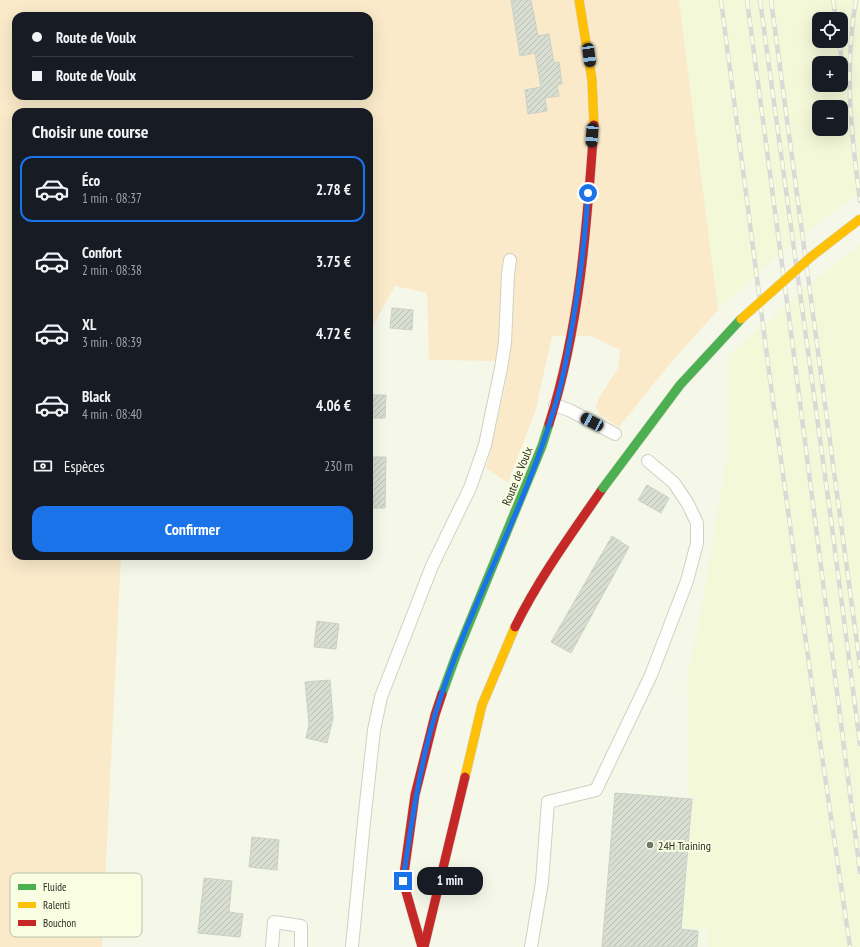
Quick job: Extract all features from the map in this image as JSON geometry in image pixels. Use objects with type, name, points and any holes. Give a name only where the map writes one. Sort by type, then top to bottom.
[{"type":"main road","name":"Route de Voulx","points":[[423,947],[403,881],[415,795],[435,715],[454,660],[542,446],[555,405],[568,354],[586,233],[594,120],[592,80],[579,0]]},
{"type":"main road","points":[[423,947],[482,705],[502,654],[524,610],[559,552],[603,488],[680,385],[734,326],[812,256],[860,219]]},
{"type":"lane","points":[[352,947],[374,730],[381,697],[432,566],[470,488],[485,445],[505,343],[510,260]]},
{"type":"lane","points":[[555,405],[569,410],[615,434]]},
{"type":"lane","points":[[532,947],[542,882],[548,802],[596,790],[651,675],[687,581],[697,543],[697,523],[688,504],[674,483],[648,460]]},
{"type":"lane","points":[[272,947],[274,922],[301,926],[301,947]]},
{"type":"shaded area","points":[[0,0],[679,0],[718,310],[668,366],[619,427],[600,415],[596,407],[599,398],[618,368],[620,350],[591,336],[552,336],[536,409],[508,483],[486,468],[506,382],[508,361],[429,360],[427,293],[395,286],[373,326],[373,108],[12,108],[12,560],[121,560],[106,873],[10,873],[10,937],[102,937],[102,947],[0,947]]},
{"type":"shaded area","points":[[679,0],[860,0],[860,193],[844,203],[774,259],[718,310]]},
{"type":"shaded area","points":[[860,245],[860,947],[709,947],[707,930],[683,927],[693,797],[689,797],[687,679],[701,611],[727,457],[728,356],[815,280]]},
{"type":"building","points":[[511,0],[531,0],[538,36],[549,34],[554,63],[559,62],[562,84],[557,85],[559,96],[545,98],[547,111],[528,114],[525,90],[541,87],[535,53],[520,56]]},
{"type":"building","points":[[392,308],[413,310],[412,330],[390,328]]},
{"type":"building","points":[[373,395],[386,395],[385,418],[373,418]]},
{"type":"building","points":[[373,457],[386,457],[385,508],[373,508]]},
{"type":"building","points":[[647,485],[669,498],[661,513],[638,500]]},
{"type":"building","points":[[612,536],[629,547],[571,653],[551,642]]},
{"type":"building","points":[[317,621],[339,624],[336,649],[314,647]]},
{"type":"building","points":[[330,680],[333,718],[327,743],[306,738],[309,724],[305,682]]},
{"type":"building","name":"24H Training","points":[[615,793],[692,799],[681,929],[698,931],[697,947],[602,947]]},
{"type":"building","points":[[252,837],[279,840],[277,870],[249,867]]},
{"type":"building","points":[[204,878],[232,881],[229,912],[243,914],[240,937],[198,933]]},
{"type":"railway","points":[[721,0],[770,379],[816,715],[850,947]]},
{"type":"railway","points":[[747,0],[860,872]]},
{"type":"railway","points":[[760,0],[860,744]]},
{"type":"railway","points":[[771,0],[860,666]]},
{"type":"railway","points":[[833,0],[835,12]]},
{"type":"railway","points":[[856,0],[850,51],[850,101],[860,201]]},
{"type":"railway","points":[[840,48],[841,56]]},
{"type":"traffic: fast","points":[[603,488],[680,385],[741,319]]},
{"type":"traffic: fast","points":[[442,694],[457,653],[542,446],[549,424]]},
{"type":"traffic: slow","points":[[579,0],[592,80],[594,125]]},
{"type":"traffic: slow","points":[[741,319],[812,256],[860,219]]},
{"type":"traffic: slow","points":[[465,777],[482,705],[515,627]]},
{"type":"traffic: jam","points":[[549,424],[560,387],[575,313],[585,238],[594,125]]},
{"type":"traffic: jam","points":[[515,627],[545,573],[603,488]]},
{"type":"traffic: jam","points":[[422,947],[403,881],[415,795],[435,715],[442,694]]},
{"type":"traffic: jam","points":[[424,947],[465,777]]},
{"type":"place","name":"24H Training","points":[[650,845]]},
{"type":"route","points":[[403,881],[415,795],[435,715],[457,653],[542,446],[555,405],[566,361],[572,327],[586,233],[588,193]]}]
